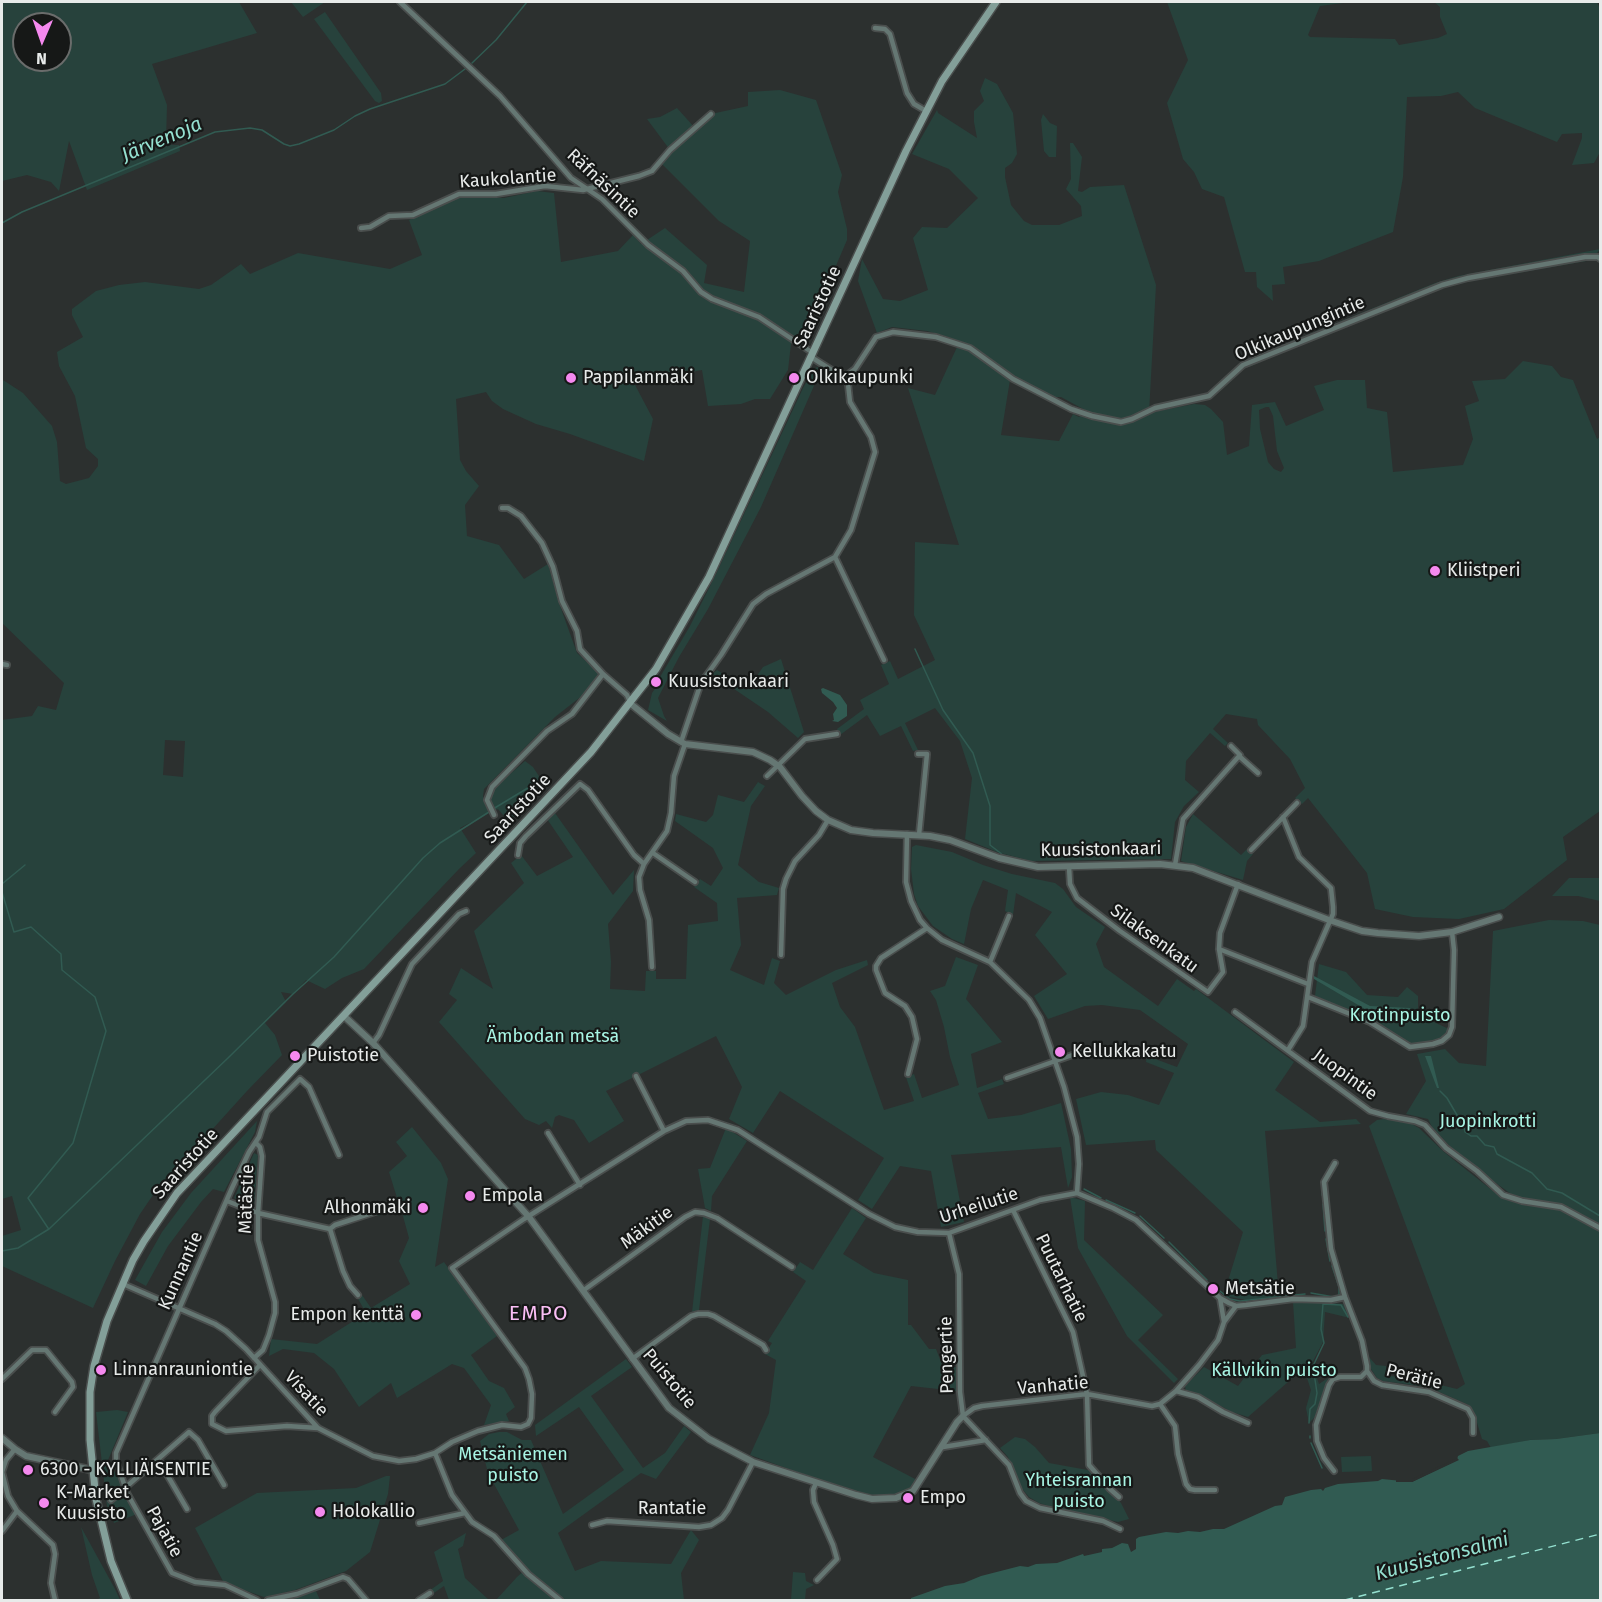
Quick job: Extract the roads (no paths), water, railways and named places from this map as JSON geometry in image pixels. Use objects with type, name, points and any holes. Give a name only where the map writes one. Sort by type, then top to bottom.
[{"type":"main road","name":"Saaristotie","points":[[128,1600],[111,1561],[102,1528],[93,1470],[89,1416],[91,1382],[107,1321],[144,1241],[177,1194],[591,752],[631,704],[673,641],[709,577],[926,111],[964,46],[996,2]]},
{"type":"street","name":"Räfnäsintie","points":[[400,2],[500,96],[571,178],[591,189],[648,245],[683,271],[701,292],[759,316],[812,355]]},
{"type":"street","points":[[875,28],[885,29],[890,34],[907,93],[914,104],[926,111]]},
{"type":"street","name":"Kaukolantie","points":[[361,228],[370,227],[389,216],[412,215],[459,194],[496,194],[545,186],[575,190],[591,189],[605,183],[632,178],[652,171],[670,150],[711,114]]},
{"type":"street","name":"Olkikaupungintie","points":[[848,375],[855,369],[876,337],[893,332],[936,337],[970,348],[1013,379],[1071,409],[1106,420],[1125,421],[1155,408],[1209,396],[1243,365],[1442,285],[1585,256],[1600,259]]},
{"type":"street","points":[[652,967],[649,920],[639,877],[644,864],[667,831],[674,776],[701,683],[753,604],[766,594],[835,557],[851,530],[875,452],[871,437],[850,402],[848,375],[838,374],[812,355]]},
{"type":"street","points":[[502,508],[508,508],[520,516],[546,549],[562,601],[577,631],[580,649],[627,695],[631,704]]},
{"type":"street","points":[[835,557],[884,660]]},
{"type":"street","points":[[494,816],[487,800],[492,788],[547,731],[572,714],[603,674]]},
{"type":"street","name":"Kuusistonkaari","points":[[631,704],[668,734],[683,743],[753,752],[777,765],[802,796],[828,820],[850,830],[919,835],[963,843],[1026,866],[1175,865],[1193,868],[1362,931],[1419,936],[1452,932],[1499,917]]},
{"type":"street","points":[[767,776],[805,739],[837,734]]},
{"type":"street","points":[[1231,746],[1258,773]]},
{"type":"street","points":[[918,754],[927,754],[919,835]]},
{"type":"street","points":[[1175,865],[1183,819],[1239,756]]},
{"type":"street","points":[[518,855],[520,843],[526,836],[580,784],[588,790],[634,855],[644,864]]},
{"type":"street","points":[[1251,850],[1297,802]]},
{"type":"street","name":"Juopintie","points":[[1283,817],[1299,857],[1331,888],[1333,907],[1314,956],[1308,984],[1304,1026],[1288,1050],[1370,1111],[1416,1120],[1425,1125],[1446,1148],[1477,1171],[1503,1195],[1522,1201],[1561,1207],[1600,1228]]},
{"type":"street","points":[[781,955],[782,905],[786,879],[795,861],[819,835],[828,820]]},
{"type":"street","points":[[907,834],[905,872],[908,891],[915,911],[927,928],[952,945],[990,962],[1029,1000],[1040,1018],[1068,1101],[1078,1145],[1077,1193],[1136,1220],[1220,1298],[1236,1306],[1293,1299],[1340,1300],[1345,1297]]},
{"type":"street","points":[[653,853],[695,882]]},
{"type":"street","name":"Silaksenkatu","points":[[1068,867],[1070,884],[1077,898],[1208,992],[1222,972],[1219,949],[1222,924],[1238,884]]},
{"type":"street","points":[[373,1043],[383,1027],[412,964],[459,914],[466,911]]},
{"type":"street","points":[[990,962],[1009,916]]},
{"type":"street","points":[[908,1074],[916,1040],[915,1024],[905,1006],[885,993],[876,966],[881,958],[927,928]]},
{"type":"street","points":[[1308,997],[1370,1022],[1410,1047],[1442,1041],[1449,1035],[1452,1027],[1454,950],[1452,932]]},
{"type":"street","points":[[1219,949],[1308,984]]},
{"type":"street","points":[[1235,1012],[1288,1050]]},
{"type":"street","name":"Puistotie","points":[[344,1016],[373,1043],[529,1217],[656,1392],[679,1418],[709,1439],[753,1462],[816,1483],[872,1499],[902,1497],[914,1491],[963,1416]]},
{"type":"street","points":[[1007,1078],[1078,1053],[1096,1050],[1113,1050],[1142,1055],[1157,1054]]},
{"type":"street","points":[[636,1076],[664,1131]]},
{"type":"street","name":"Kunnantie","points":[[124,1487],[116,1453],[249,1152],[259,1137],[267,1112],[300,1079],[309,1087],[339,1155]]},
{"type":"street","name":"Urheilutie","points":[[521,1427],[528,1424],[532,1406],[529,1379],[525,1368],[452,1268],[664,1131],[686,1121],[708,1120],[727,1125],[750,1137],[884,1223],[918,1232],[949,1233],[1054,1196],[1077,1193]]},
{"type":"street","points":[[548,1133],[580,1185]]},
{"type":"street","name":"Mätästie","points":[[254,1358],[262,1350],[275,1313],[273,1289],[258,1240],[262,1156],[260,1147],[256,1143]]},
{"type":"street","points":[[1334,1471],[1324,1458],[1317,1441],[1316,1425],[1333,1379],[1361,1377],[1367,1371],[1368,1366],[1362,1341],[1345,1297],[1331,1249],[1324,1182],[1335,1163]]},
{"type":"street","points":[[227,1201],[258,1213],[330,1229]]},
{"type":"street","name":"Puutarhatie","points":[[1013,1210],[1073,1332],[1087,1394],[1089,1465],[1119,1497]]},
{"type":"street","points":[[330,1229],[335,1225],[375,1212]]},
{"type":"street","name":"Mäkitie","points":[[584,1290],[695,1212],[717,1218],[792,1267]]},
{"type":"street","points":[[330,1229],[343,1271],[350,1286],[358,1295]]},
{"type":"street","name":"Pengertie","points":[[949,1233],[959,1274],[960,1392],[963,1416],[1009,1465],[1020,1493],[1026,1501],[1040,1508],[1104,1521],[1120,1529]]},
{"type":"street","name":"Visatie","points":[[123,1284],[226,1331],[261,1365],[318,1428],[380,1459],[408,1461],[435,1453],[459,1438],[478,1431],[502,1425],[521,1427]]},
{"type":"street","points":[[1220,1298],[1224,1322]]},
{"type":"street","points":[[1215,1490],[1190,1489],[1186,1484],[1178,1454],[1175,1426],[1160,1404],[1176,1390],[1213,1348],[1224,1322],[1236,1306]]},
{"type":"street","points":[[632,1359],[691,1316],[698,1314],[714,1316],[766,1350]]},
{"type":"street","points":[[2,1378],[32,1350],[46,1350],[72,1382],[73,1387],[55,1412]]},
{"type":"street","points":[[261,1365],[215,1412],[212,1416],[212,1424],[226,1431],[287,1426],[318,1428]]},
{"type":"street","name":"Perätie","points":[[1367,1371],[1374,1381],[1382,1385],[1429,1392],[1468,1409],[1473,1418],[1473,1433]]},
{"type":"street","points":[[1176,1390],[1198,1397],[1248,1423]]},
{"type":"street","name":"Vanhatie","points":[[963,1416],[974,1408],[982,1406],[1087,1394],[1152,1406],[1160,1404]]},
{"type":"street","points":[[111,1500],[189,1432],[198,1440],[224,1485]]},
{"type":"street","points":[[2,1438],[26,1456],[93,1470]]},
{"type":"street","points":[[943,1447],[986,1440]]},
{"type":"street","points":[[15,1449],[6,1460],[2,1472],[8,1496],[17,1511],[53,1545],[55,1554],[51,1583],[55,1600]]},
{"type":"street","points":[[435,1453],[452,1495],[472,1522],[499,1541],[528,1574],[560,1600]]},
{"type":"street","points":[[158,1459],[187,1509]]},
{"type":"street","name":"Rantatie","points":[[592,1525],[607,1521],[711,1526],[728,1510],[753,1462]]},
{"type":"street","points":[[816,1483],[813,1490],[814,1502],[837,1559],[817,1580]]},
{"type":"street","name":"Pajatie","points":[[124,1487],[172,1573],[195,1582],[225,1585],[257,1600]]},
{"type":"street","points":[[2,1531],[17,1511]]},
{"type":"street","points":[[418,1522],[465,1513]]},
{"type":"street","points":[[268,1600],[297,1594],[343,1577],[348,1579],[366,1600]]},
{"type":"street","points":[[419,1600],[430,1593]]},
{"type":"water","points":[[823,688],[840,695],[847,705],[847,716],[838,722],[832,721],[837,708],[822,693]]},
{"type":"water","points":[[1314,976],[1370,1006],[1410,1008],[1414,1017],[1410,1018],[1397,1013],[1370,1012],[1314,979]]},
{"type":"water","points":[[1425,1056],[1431,1056],[1439,1088],[1437,1088]]},
{"type":"water","name":"Kuusistonsalmi","points":[[1600,1433],[1600,1600],[911,1600],[911,1598],[945,1586],[964,1583],[981,1576],[1020,1566],[1057,1563],[1083,1554],[1084,1556],[1102,1552],[1102,1549],[1112,1548],[1122,1543],[1128,1544],[1131,1552],[1136,1549],[1136,1539],[1139,1537],[1166,1532],[1224,1529],[1282,1505],[1285,1497],[1311,1490],[1321,1489],[1323,1491],[1325,1488],[1338,1484],[1382,1479],[1412,1482],[1457,1460],[1458,1456],[1468,1451],[1530,1440]]},
{"type":"waterway","name":"Järvenoja","points":[[472,63],[496,40],[527,2]]},
{"type":"waterway","name":"Järvenoja","points":[[2,223],[22,212],[215,132],[250,128],[262,130],[290,146],[299,144],[334,130],[370,109],[445,84],[465,69]]},
{"type":"waterway","points":[[915,649],[943,710],[973,753],[990,806],[990,845],[1003,855],[1031,862]]},
{"type":"waterway","points":[[493,809],[541,780]]},
{"type":"waterway","points":[[2,1251],[18,1248],[49,1229],[334,957],[423,858],[440,843],[489,812]]},
{"type":"waterway","points":[[2,884],[25,865]]},
{"type":"waterway","points":[[2,892],[14,932],[31,927],[61,954],[62,970],[95,997],[106,1031],[73,1143],[28,1198],[48,1228]]},
{"type":"waterway","points":[[1440,1091],[1447,1098],[1465,1132],[1471,1136],[1477,1136],[1485,1145],[1494,1147],[1497,1154],[1532,1173],[1547,1189],[1562,1193],[1600,1216]]},
{"type":"waterway","points":[[1322,1188],[1322,1195]]},
{"type":"waterway","points":[[1084,1189],[1101,1198]]},
{"type":"waterway","points":[[1106,1200],[1135,1213]]},
{"type":"waterway","points":[[1323,1204],[1325,1231]]},
{"type":"waterway","points":[[1140,1216],[1164,1238]]},
{"type":"waterway","points":[[1326,1239],[1330,1261]]},
{"type":"waterway","points":[[1169,1242],[1207,1280]]},
{"type":"waterway","points":[[1311,1293],[1334,1297],[1339,1295],[1339,1287],[1332,1266]]},
{"type":"waterway","points":[[1211,1284],[1230,1299],[1240,1301],[1305,1294]]},
{"type":"waterway","points":[[1309,1423],[1310,1409],[1315,1404],[1317,1393],[1313,1366],[1324,1343],[1321,1329],[1323,1304],[1341,1305],[1348,1317]]},
{"type":"waterway","points":[[1311,1443],[1322,1468]]},
{"type":"place","name":"Pappilanmäki","points":[[571,378]]},
{"type":"place","name":"Olkikaupunki","points":[[794,378]]},
{"type":"place","name":"Kliistperi","points":[[1435,571]]},
{"type":"place","name":"Kuusistonkaari","points":[[656,682]]},
{"type":"place","name":"Kellukkakatu","points":[[1060,1052]]},
{"type":"place","name":"Puistotie","points":[[295,1056]]},
{"type":"place","name":"Empola","points":[[470,1196]]},
{"type":"place","name":"Alhonmäki","points":[[423,1208]]},
{"type":"place","name":"Metsätie","points":[[1213,1289]]},
{"type":"place","name":"Empon kenttä","points":[[416,1315]]},
{"type":"place","name":"Linnanrauniontie","points":[[101,1370]]},
{"type":"place","name":"6300 - KYLLIÄISENTIE","points":[[28,1470]]},
{"type":"place","name":"Empo","points":[[908,1498]]},
{"type":"place","name":"K-Market Kuusisto","points":[[44,1503]]},
{"type":"place","name":"Holokallio","points":[[320,1512]]},
{"type":"district","name":"EMPO","points":[[539,1314]]},
{"type":"park label","name":"Krotinpuisto","points":[[1400,1016]]},
{"type":"park label","name":"Ämbodan metsä","points":[[553,1037]]},
{"type":"park label","name":"Juopinkrotti","points":[[1488,1122]]},
{"type":"park label","name":"Källvikin puisto","points":[[1274,1371]]},
{"type":"park label","name":"Metsäniemen puisto","points":[[513,1465]]},
{"type":"park label","name":"Yhteisrannan puisto","points":[[1079,1491]]}]
